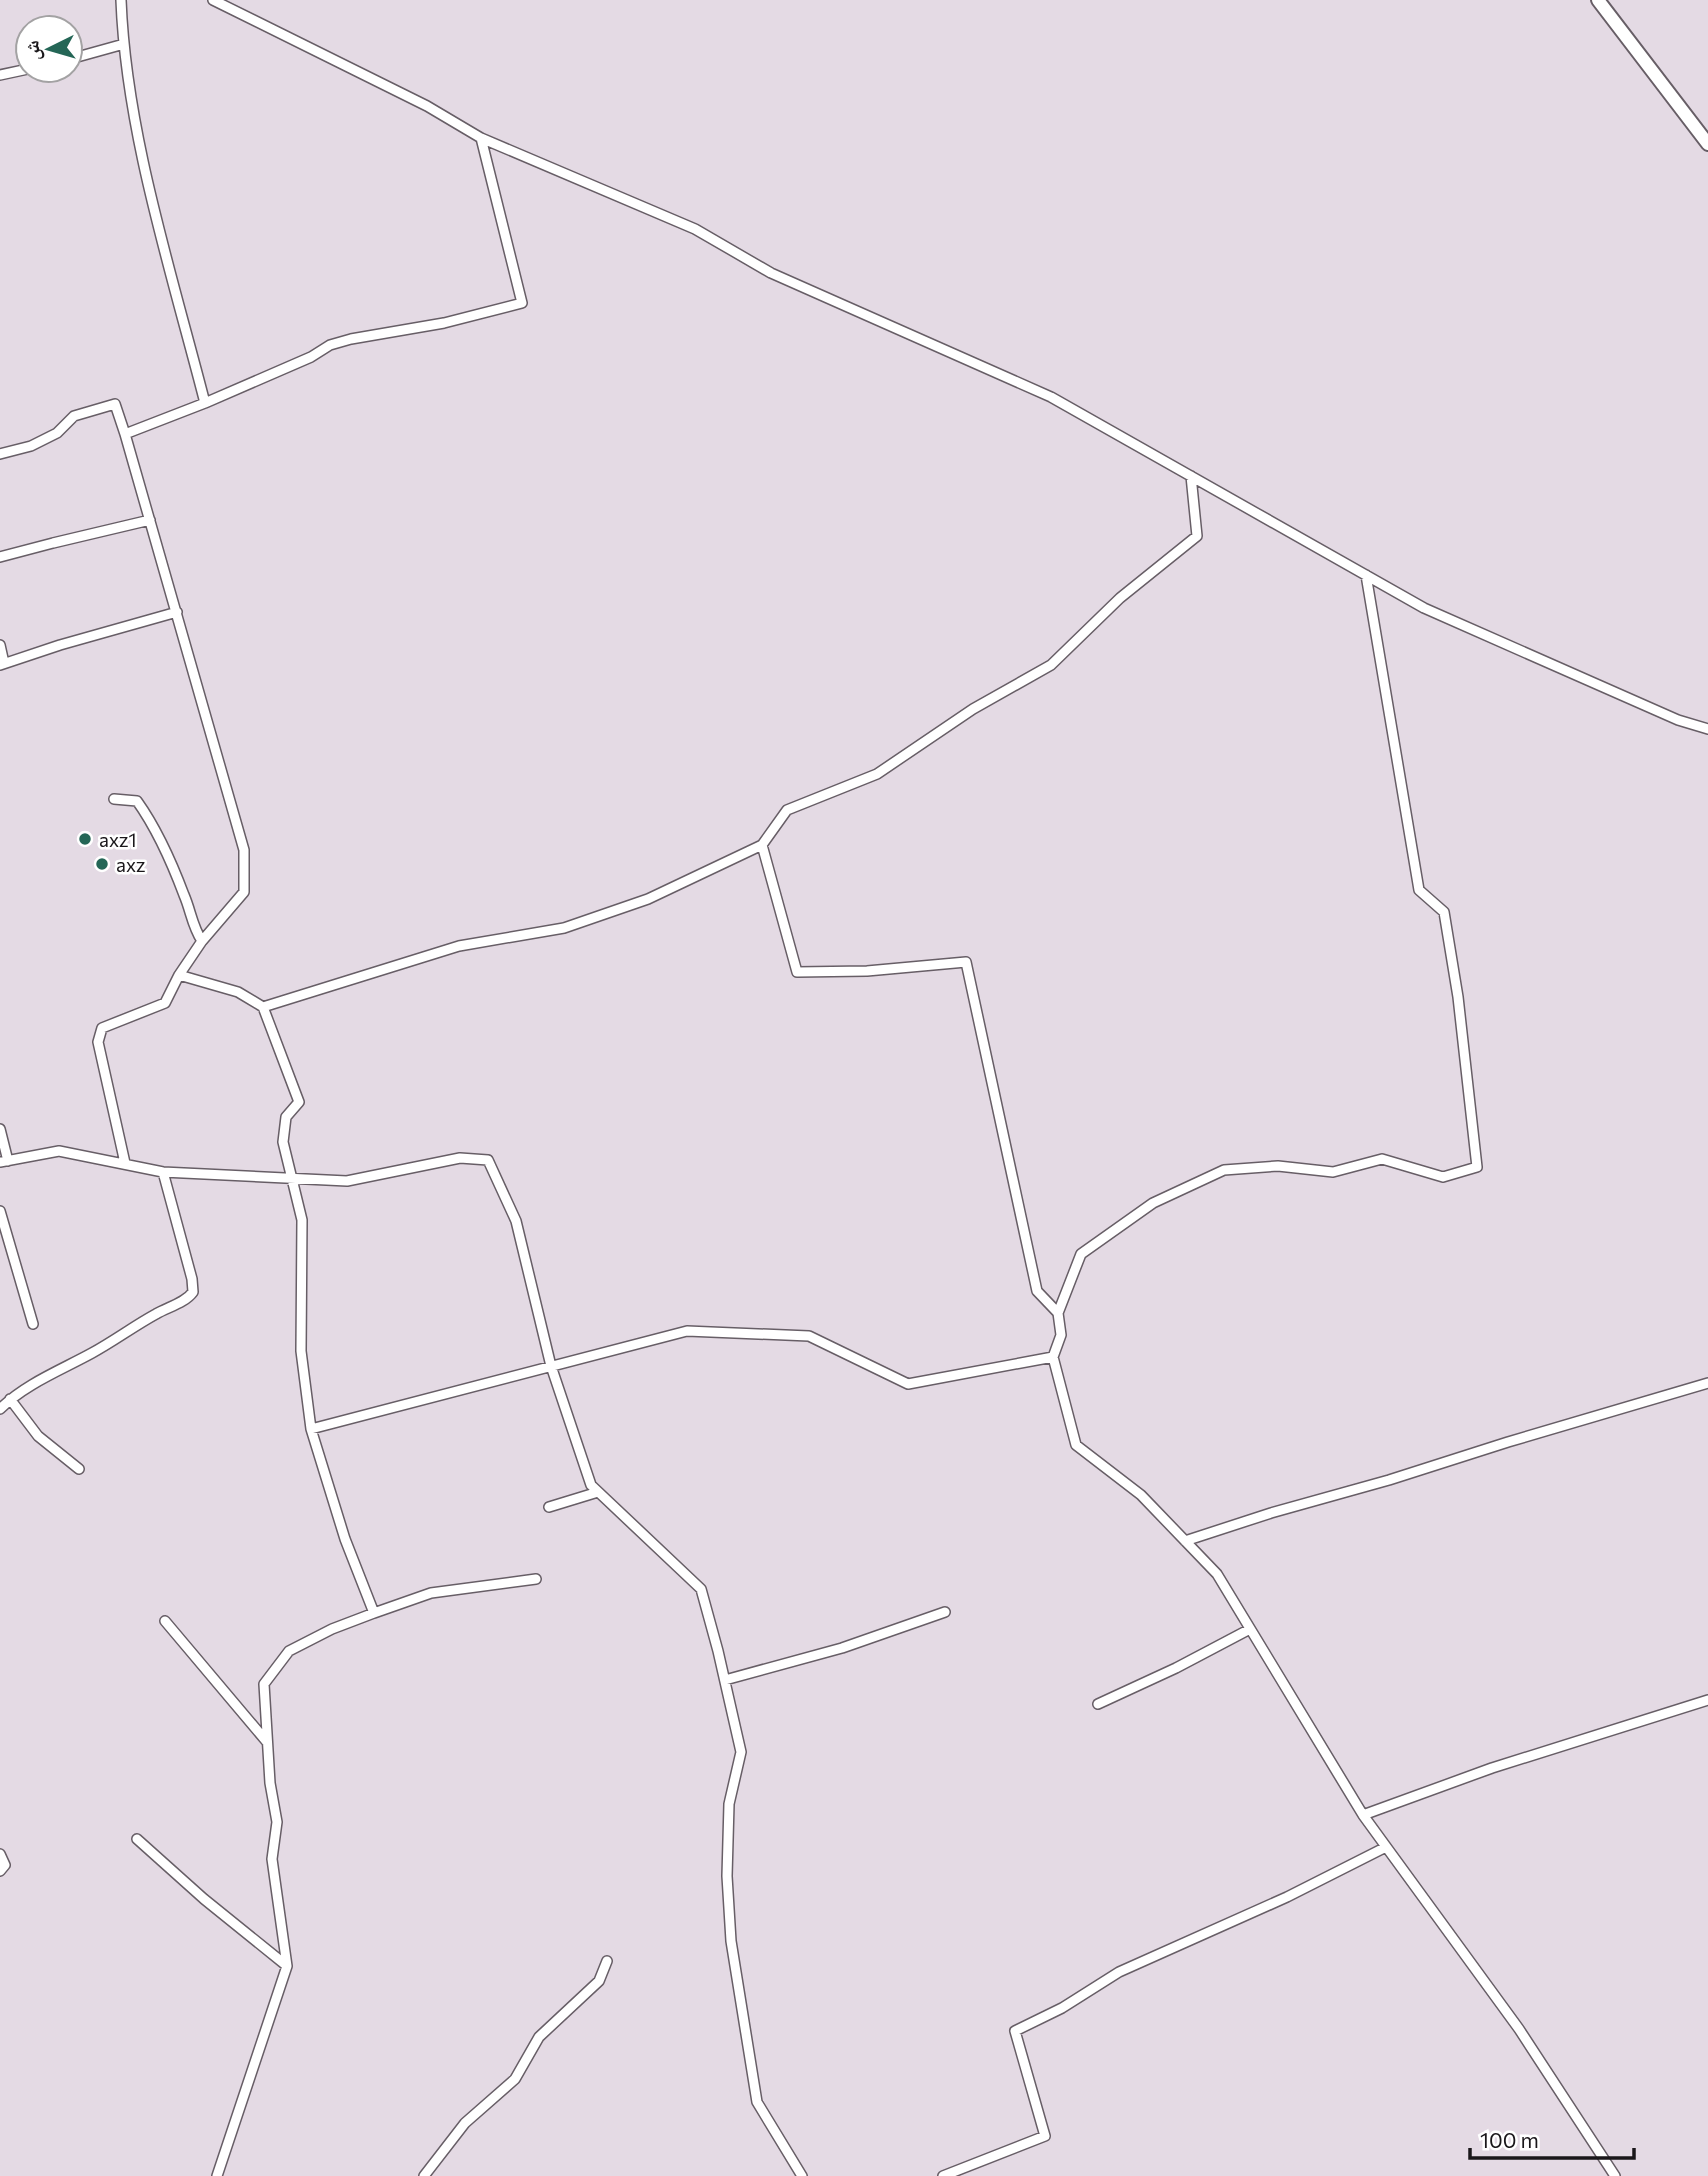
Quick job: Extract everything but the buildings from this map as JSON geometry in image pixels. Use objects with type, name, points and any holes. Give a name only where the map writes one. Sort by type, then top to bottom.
[{"type":"street","points":[[121,0],[124,44],[137,129],[205,403]]},
{"type":"street","points":[[213,0],[427,106],[481,138],[695,229],[771,273],[1051,397],[1424,608],[1678,720],[1708,729]]},
{"type":"street","points":[[1598,0],[1708,144]]},
{"type":"street","points":[[84,55],[124,44]]},
{"type":"street","points":[[125,434],[205,403],[341,342],[443,323],[522,303],[481,138]]},
{"type":"street","points":[[0,454],[32,446],[57,433],[74,416],[114,404],[177,612],[244,850],[244,892],[202,941],[179,975],[165,1003],[102,1028],[98,1042],[125,1163]]},
{"type":"street","points":[[263,1007],[459,946],[564,928],[648,899],[762,845],[787,810],[877,774],[973,709],[1051,665],[1120,598],[1197,536],[1191,476]]},
{"type":"street","points":[[0,557],[150,520]]},
{"type":"street","points":[[1366,575],[1419,890],[1444,912],[1458,997],[1477,1167],[1443,1177],[1382,1159],[1333,1172],[1278,1166],[1223,1170],[1153,1203],[1081,1254],[1058,1312],[1061,1335],[1053,1357],[1076,1445],[1141,1495],[1217,1574],[1363,1815],[1519,2029],[1615,2176]]},
{"type":"street","points":[[0,645],[2,664],[177,612]]},
{"type":"street","points":[[114,799],[137,801],[150,818],[183,892],[193,928],[202,941]]},
{"type":"street","points":[[762,845],[797,972],[867,971],[966,962],[1037,1291],[1058,1312]]},
{"type":"street","points":[[179,975],[238,992],[263,1007],[299,1102],[286,1117],[283,1142],[302,1220],[301,1351],[311,1429],[345,1539],[374,1613]]},
{"type":"street","points":[[0,1129],[4,1161],[59,1151],[163,1172],[215,1176],[347,1181],[460,1158],[488,1160],[516,1222],[551,1366],[591,1485],[701,1589],[741,1752],[729,1804],[727,1876],[731,1941],[757,2102],[802,2176]]},
{"type":"street","points":[[0,1409],[10,1399],[46,1377],[189,1298],[193,1292],[192,1279],[163,1172]]},
{"type":"street","points":[[0,1210],[33,1324]]},
{"type":"street","points":[[311,1429],[687,1331],[809,1336],[908,1384],[1053,1357]]},
{"type":"street","points":[[1185,1541],[1270,1513],[1389,1480],[1708,1383]]},
{"type":"street","points":[[10,1399],[38,1436],[79,1469]]},
{"type":"street","points":[[549,1507],[598,1492]]},
{"type":"street","points":[[217,2176],[287,1966],[272,1859],[277,1822],[270,1783],[264,1684],[289,1651],[331,1629],[431,1593],[536,1579]]},
{"type":"street","points":[[725,1680],[842,1648],[945,1612]]},
{"type":"street","points":[[165,1621],[267,1742]]},
{"type":"street","points":[[1098,1704],[1176,1668],[1250,1629]]},
{"type":"street","points":[[1363,1815],[1492,1768],[1708,1700]]},
{"type":"street","points":[[137,1839],[204,1899],[287,1966]]},
{"type":"street","points":[[943,2176],[1045,2136],[1015,2031],[1062,2008],[1119,1972],[1287,1898],[1386,1847]]},
{"type":"street","points":[[0,1854],[5,1865],[0,1871]]},
{"type":"street","points":[[424,2176],[466,2123],[515,2079],[540,2037],[599,1981],[607,1961]]},
{"type":"place","name":"axz1","points":[[85,839]]},
{"type":"place","name":"axz","points":[[102,864]]}]
